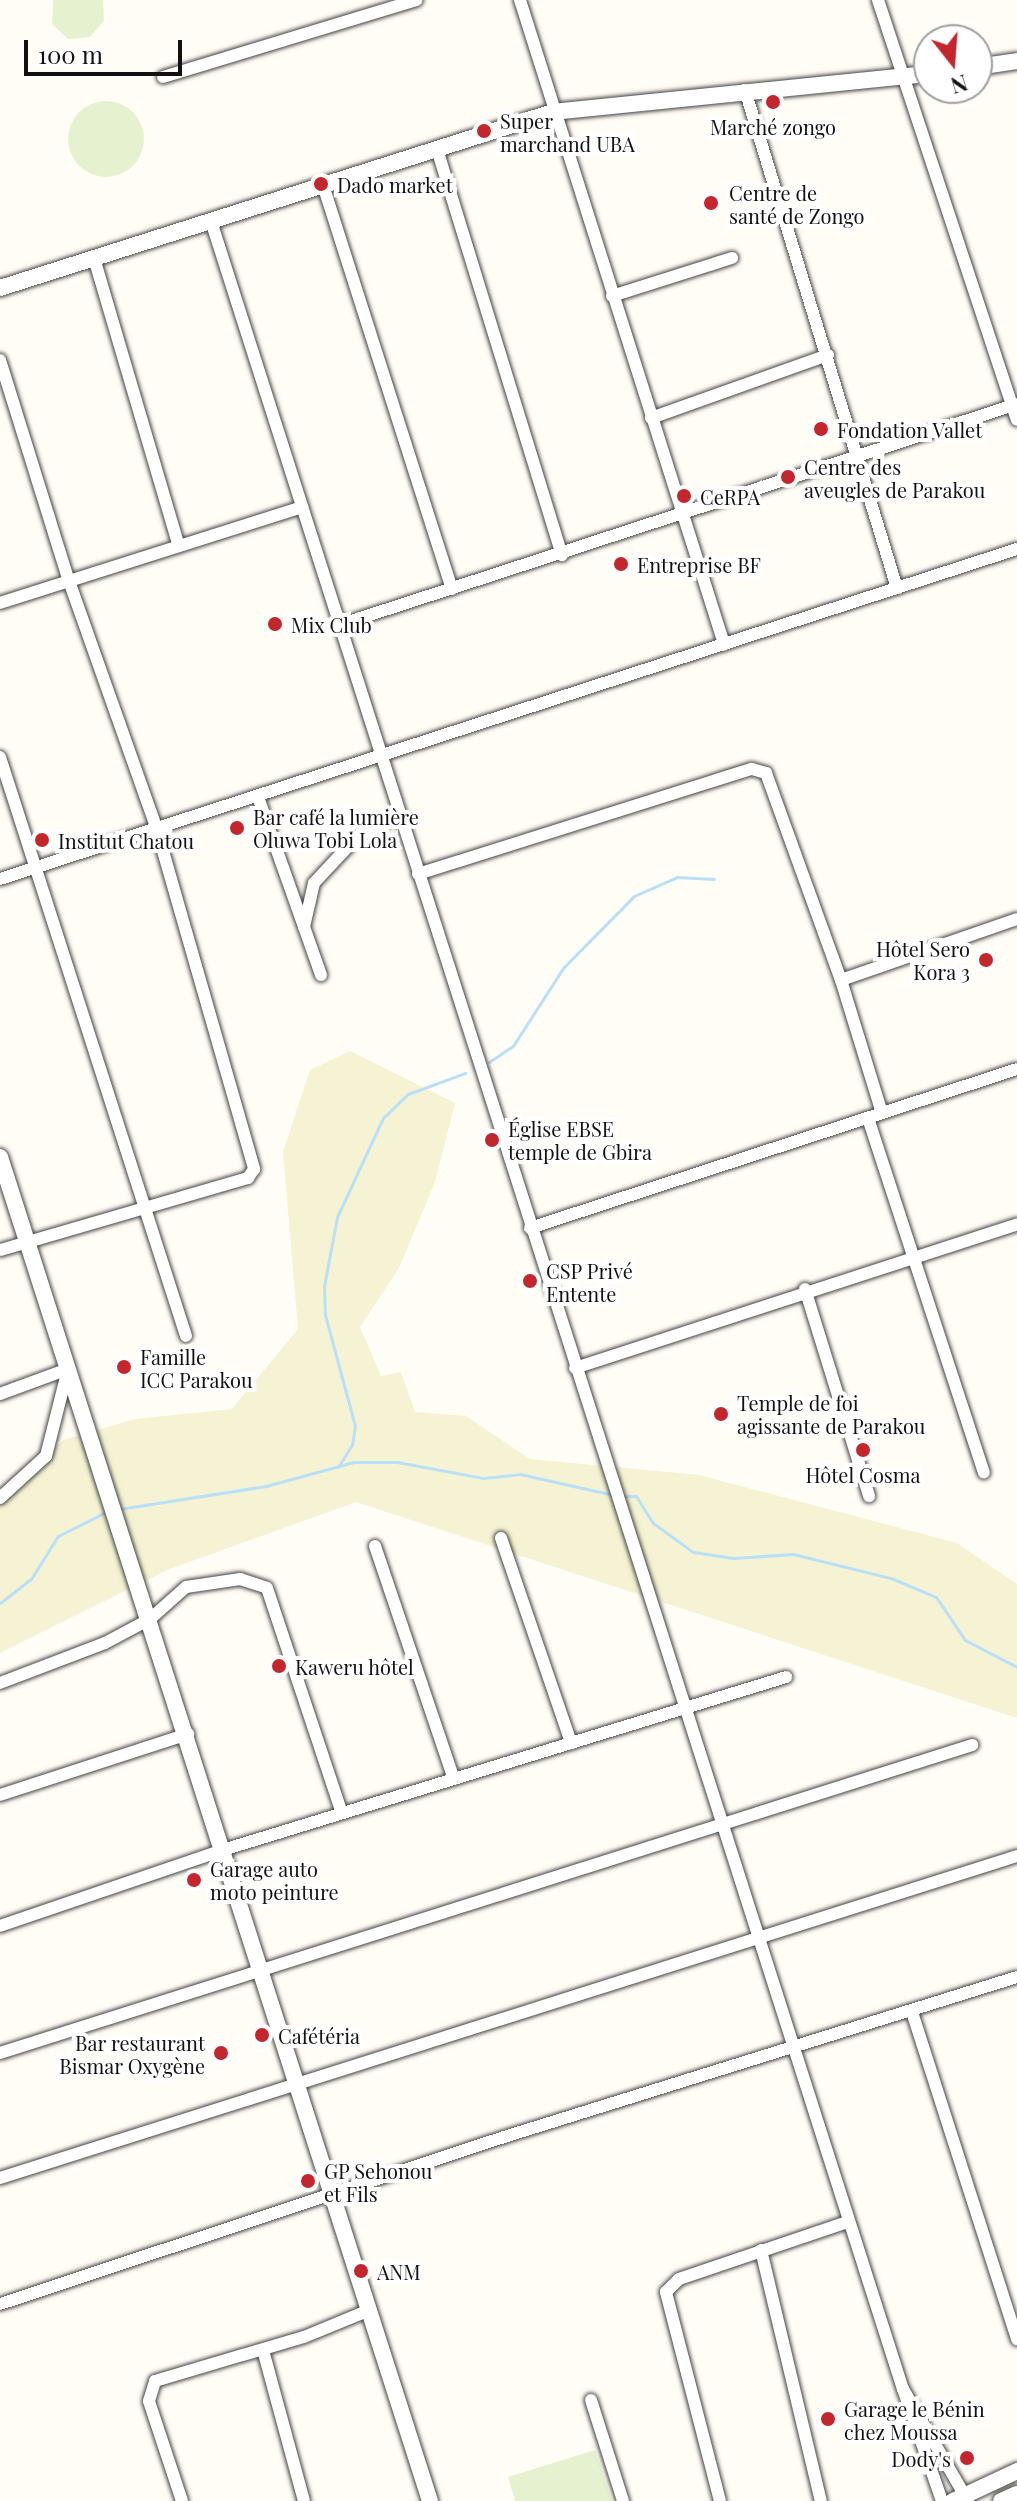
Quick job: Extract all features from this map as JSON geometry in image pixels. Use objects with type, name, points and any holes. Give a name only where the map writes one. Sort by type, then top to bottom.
[{"type":"street","points":[[163,77],[417,0]]},
{"type":"street","points":[[520,0],[724,644]]},
{"type":"street","points":[[878,0],[1015,405],[1017,420]]},
{"type":"street","points":[[993,65],[1017,61]]},
{"type":"street","points":[[0,288],[553,112],[745,90],[913,76]]},
{"type":"street","points":[[745,90],[897,588]]},
{"type":"street","points":[[437,149],[562,555]]},
{"type":"street","points":[[323,185],[452,589]]},
{"type":"street","points":[[211,221],[530,1228],[794,2046],[847,2222],[942,2501]]},
{"type":"street","points":[[94,258],[179,546]]},
{"type":"street","points":[[612,296],[732,258]]},
{"type":"street","points":[[651,418],[828,355]]},
{"type":"street","points":[[0,360],[69,581],[157,830],[254,1169],[248,1178],[0,1250]]},
{"type":"street","points":[[339,625],[682,517],[1015,405]]},
{"type":"street","points":[[0,603],[302,507]]},
{"type":"street","points":[[0,879],[1017,549]]},
{"type":"street","points":[[0,757],[186,1336]]},
{"type":"street","points":[[418,874],[752,769],[766,773],[841,980],[882,1113]]},
{"type":"street","points":[[258,797],[321,975]]},
{"type":"street","points":[[304,927],[314,883],[355,839],[399,815]]},
{"type":"street","points":[[841,980],[1017,919]]},
{"type":"street","points":[[530,1228],[1017,1069]]},
{"type":"street","points":[[868,1118],[984,1472]]},
{"type":"street","points":[[0,1157],[226,1849],[330,2195],[430,2501]]},
{"type":"street","points":[[575,1368],[805,1289],[1017,1224]]},
{"type":"street","points":[[805,1289],[869,1496]]},
{"type":"street","points":[[0,1394],[68,1369]]},
{"type":"street","points":[[0,1498],[46,1456],[68,1369]]},
{"type":"street","points":[[501,1538],[571,1743]]},
{"type":"street","points":[[375,1546],[454,1779]]},
{"type":"street","points":[[0,1683],[105,1643],[150,1619],[186,1587],[240,1579],[267,1588],[342,1813]]},
{"type":"street","points":[[0,1926],[226,1849],[786,1677]]},
{"type":"street","points":[[0,1795],[188,1734]]},
{"type":"street","points":[[0,2053],[972,1745]]},
{"type":"street","points":[[0,2178],[1017,1856]]},
{"type":"street","points":[[0,2304],[330,2195],[1017,1977]]},
{"type":"street","points":[[912,2012],[1017,2340]]},
{"type":"street","points":[[720,2501],[666,2292],[679,2279],[847,2222]]},
{"type":"street","points":[[761,2250],[821,2501]]},
{"type":"street","points":[[182,2501],[149,2390],[155,2381],[263,2350],[367,2311]]},
{"type":"street","points":[[263,2350],[304,2501]]},
{"type":"street","points":[[903,2389],[962,2499],[1017,2471]]},
{"type":"street","points":[[591,2400],[623,2501]]},
{"type":"street","points":[[1001,2501],[1017,2494]]},
{"type":"shaded area","points":[[350,1051],[455,1103],[435,1182],[399,1268],[360,1327],[381,1376],[401,1372],[415,1412],[466,1416],[530,1459],[699,1475],[957,1543],[1017,1584],[1017,1718],[356,1502],[167,1570],[0,1653],[0,1504],[63,1440],[135,1419],[232,1409],[298,1329],[283,1152],[310,1070]]},
{"type":"green space","points":[[53,0],[103,0],[104,21],[90,37],[68,39],[52,24]]},
{"type":"green space","points":[[99,101],[113,101],[127,107],[138,118],[144,139],[141,154],[133,166],[113,177],[99,177],[85,171],[74,160],[68,146],[68,132],[74,118],[85,107]]},
{"type":"green space","points":[[595,2450],[612,2501],[515,2501],[508,2477]]},
{"type":"waterway","points":[[489,1062],[513,1046],[563,968],[634,896],[677,877],[714,879]]},
{"type":"waterway","points":[[338,1467],[352,1445],[355,1426],[325,1315],[324,1286],[337,1217],[383,1118],[408,1094],[465,1073]]},
{"type":"waterway","points":[[119,1509],[266,1486],[354,1462],[397,1462],[483,1478],[520,1474],[614,1495]]},
{"type":"waterway","points":[[622,1496],[636,1496],[653,1523],[693,1552],[734,1558],[793,1554],[891,1578],[936,1597],[965,1640],[1017,1667]]},
{"type":"waterway","points":[[0,1603],[31,1579],[58,1536],[108,1511]]},
{"type":"place","name":"Marché zongo","points":[[773,102]]},
{"type":"place","name":"Super marchand UBA","points":[[484,131]]},
{"type":"place","name":"Dado market","points":[[321,184]]},
{"type":"place","name":"Centre de santé de Zongo","points":[[711,203]]},
{"type":"place","name":"Fondation Vallet","points":[[821,429]]},
{"type":"place","name":"Centre des aveugles de Parakou","points":[[788,477]]},
{"type":"place","name":"CeRPA","points":[[684,496]]},
{"type":"place","name":"Entreprise BF","points":[[621,564]]},
{"type":"place","name":"Mix Club","points":[[275,624]]},
{"type":"place","name":"Bar café la lumière Oluwa Tobi Lola","points":[[237,828]]},
{"type":"place","name":"Institut Chatou","points":[[42,840]]},
{"type":"place","name":"Hôtel Sero Kora 3","points":[[986,960]]},
{"type":"place","name":"Église EBSE temple de Gbira","points":[[492,1140]]},
{"type":"place","name":"CSP Privé Entente","points":[[530,1281]]},
{"type":"place","name":"Famille ICC Parakou","points":[[124,1367]]},
{"type":"place","name":"Temple de foi agissante de Parakou","points":[[721,1414]]},
{"type":"place","name":"Hôtel Cosma","points":[[863,1450]]},
{"type":"place","name":"Kaweru hôtel","points":[[279,1666]]},
{"type":"place","name":"Garage auto moto peinture","points":[[194,1880]]},
{"type":"place","name":"Cafétéria","points":[[262,2035]]},
{"type":"place","name":"Bar restaurant Bismar Oxygène","points":[[221,2053]]},
{"type":"place","name":"GP Sehonou et Fils","points":[[308,2181]]},
{"type":"place","name":"ANM","points":[[361,2271]]},
{"type":"place","name":"Garage le Bénin chez Moussa","points":[[828,2419]]},
{"type":"place","name":"Dody's","points":[[967,2458]]}]
